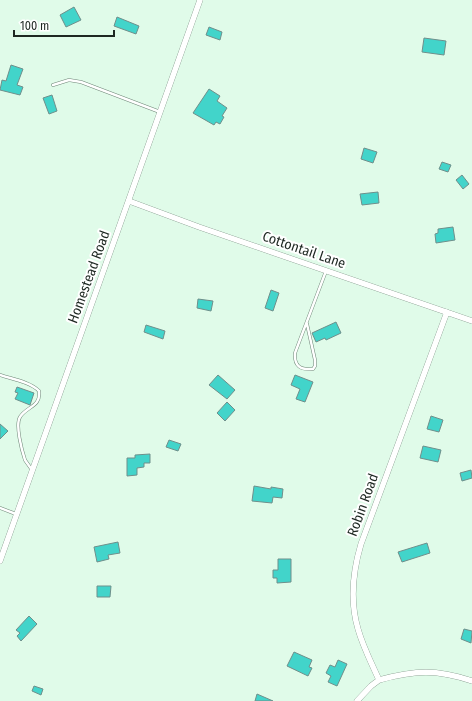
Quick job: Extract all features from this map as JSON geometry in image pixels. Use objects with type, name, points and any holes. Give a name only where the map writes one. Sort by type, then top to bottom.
[{"type":"street","name":"Homestead Road","points":[[0,561],[200,0]]},
{"type":"street","name":"Cottontail Lane","points":[[129,201],[199,227],[472,321]]},
{"type":"street","name":"Robin Road","points":[[379,680],[361,640],[355,619],[353,587],[356,564],[361,544],[447,312]]},
{"type":"street","points":[[357,701],[379,680],[413,672],[428,672],[454,676],[472,681]]},
{"type":"lane","points":[[53,85],[69,80],[81,82],[160,112]]},
{"type":"lane","points":[[307,324],[315,360],[315,366],[313,369],[298,366],[295,361],[296,353],[326,271]]},
{"type":"lane","points":[[0,375],[36,388],[39,391],[40,396],[37,402],[20,417],[18,424],[26,461],[32,470]]},
{"type":"lane","points":[[0,508],[17,514]]},
{"type":"building","points":[[74,7],[81,20],[66,27],[60,15]]},
{"type":"building","points":[[117,17],[139,26],[136,34],[114,26]]},
{"type":"building","points":[[209,27],[222,32],[220,40],[206,35]]},
{"type":"building","points":[[424,38],[446,41],[444,55],[422,52]]},
{"type":"building","points":[[11,65],[23,69],[17,85],[23,87],[20,95],[0,90],[2,80],[6,81]]},
{"type":"building","points":[[209,89],[220,96],[217,101],[227,108],[222,116],[224,117],[220,124],[216,122],[214,125],[193,113]]},
{"type":"building","points":[[52,95],[57,111],[49,114],[43,98]]},
{"type":"building","points":[[364,148],[377,152],[373,163],[361,159]]},
{"type":"building","points":[[442,162],[451,165],[448,172],[439,169]]},
{"type":"building","points":[[462,175],[469,184],[463,189],[456,180]]},
{"type":"building","points":[[378,192],[379,203],[362,205],[360,194]]},
{"type":"building","points":[[453,227],[455,240],[436,243],[435,234],[438,233],[438,229]]},
{"type":"building","points":[[271,290],[279,293],[273,311],[265,308]]},
{"type":"building","points":[[198,299],[213,301],[211,311],[197,308]]},
{"type":"building","points":[[336,322],[341,333],[326,340],[325,338],[316,342],[312,333]]},
{"type":"building","points":[[146,325],[165,331],[163,339],[144,332]]},
{"type":"building","points":[[218,375],[235,390],[227,399],[209,385]]},
{"type":"building","points":[[295,375],[313,382],[305,402],[296,399],[300,389],[291,385]]},
{"type":"building","points":[[17,387],[34,393],[30,405],[15,399],[18,393],[15,392]]},
{"type":"building","points":[[227,402],[235,410],[225,421],[217,413]]},
{"type":"building","points":[[431,416],[443,420],[439,432],[427,429]]},
{"type":"building","points":[[0,424],[8,431],[0,439]]},
{"type":"building","points":[[169,440],[181,444],[178,451],[166,447]]},
{"type":"building","points":[[423,446],[441,450],[438,462],[420,458]]},
{"type":"building","points":[[150,454],[150,463],[144,463],[144,467],[137,468],[137,475],[127,476],[127,458],[135,458],[135,455]]},
{"type":"building","points":[[471,470],[472,478],[462,481],[460,473]]},
{"type":"building","points":[[254,486],[271,489],[271,487],[283,489],[282,498],[273,497],[272,503],[252,501]]},
{"type":"building","points":[[118,542],[120,553],[108,555],[109,559],[97,562],[94,547]]},
{"type":"building","points":[[427,543],[430,553],[402,562],[398,552]]},
{"type":"building","points":[[278,559],[291,559],[291,582],[277,583],[277,578],[273,578],[273,570],[278,570]]},
{"type":"building","points":[[97,586],[111,586],[110,597],[97,597]]},
{"type":"building","points":[[29,616],[37,624],[21,641],[17,636],[20,633],[16,630]]},
{"type":"building","points":[[464,629],[472,631],[471,643],[461,639]]},
{"type":"building","points":[[294,652],[312,660],[309,667],[312,668],[308,676],[287,666]]},
{"type":"building","points":[[338,660],[347,664],[337,686],[328,682],[331,676],[326,673],[330,665],[335,667]]},
{"type":"building","points":[[34,686],[43,689],[41,695],[32,691]]},
{"type":"building","points":[[257,694],[273,701],[255,701]]}]
